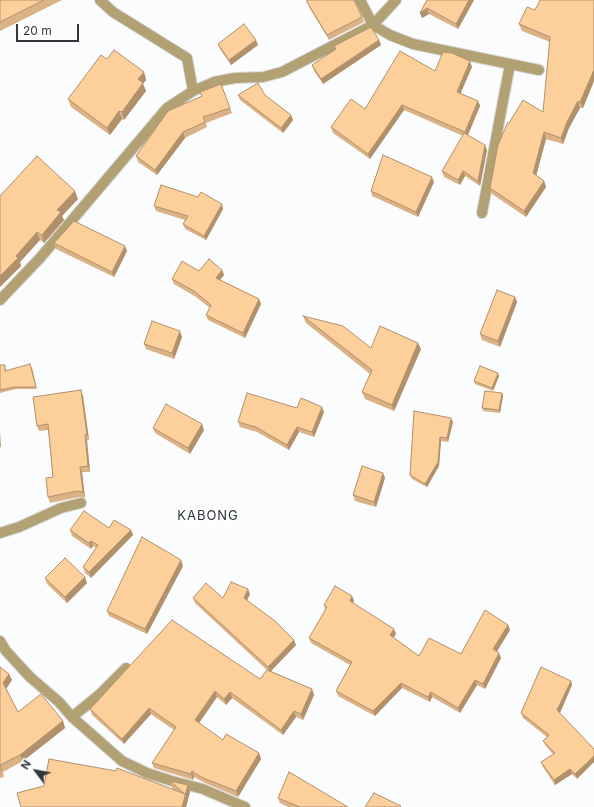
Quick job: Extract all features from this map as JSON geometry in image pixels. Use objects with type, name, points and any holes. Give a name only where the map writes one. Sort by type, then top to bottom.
[{"type":"street","points":[[100,0],[113,12],[187,58],[193,91]]},
{"type":"street","points":[[360,0],[373,25],[390,35],[413,44],[539,70]]},
{"type":"street","points":[[0,300],[40,258],[167,108],[193,91],[214,82],[235,78],[264,76],[282,72],[373,25],[396,0]]},
{"type":"street","points":[[482,213],[510,64]]},
{"type":"street","points":[[0,533],[19,527],[62,508],[81,503]]},
{"type":"street","points":[[0,641],[3,652],[59,702],[72,717],[122,761],[147,773],[203,789],[245,807]]},
{"type":"street","points":[[72,717],[99,695],[126,668]]},
{"type":"building","points":[[0,0],[44,0],[0,22]]},
{"type":"building","points":[[307,0],[354,0],[362,17],[327,35]]},
{"type":"building","points":[[427,0],[469,0],[456,24],[427,8],[420,13]]},
{"type":"building","points":[[540,0],[594,0],[594,70],[580,102],[578,101],[567,122],[561,138],[544,132],[533,173],[544,181],[524,211],[490,188],[498,145],[508,122],[509,123],[523,100],[543,112],[550,37],[519,24],[527,7],[535,10]]},
{"type":"building","points":[[244,24],[256,40],[229,60],[218,44]]},
{"type":"building","points":[[371,27],[379,40],[321,79],[312,65],[336,49],[334,46]]},
{"type":"building","points":[[114,50],[144,72],[138,79],[143,83],[122,112],[119,111],[107,128],[68,99],[101,55],[107,59]]},
{"type":"building","points":[[400,51],[435,71],[443,52],[452,53],[470,61],[457,92],[478,101],[465,132],[402,105],[368,154],[331,127],[351,99],[365,109]]},
{"type":"building","points":[[258,83],[265,95],[291,115],[281,128],[238,95]]},
{"type":"building","points":[[221,84],[230,108],[203,117],[205,122],[183,132],[155,170],[136,156],[168,111],[202,96],[200,92]]},
{"type":"building","points":[[464,133],[485,145],[478,181],[463,171],[458,180],[442,171]]},
{"type":"building","points":[[383,155],[432,177],[416,212],[371,191]]},
{"type":"building","points":[[37,156],[75,191],[57,210],[61,212],[42,235],[37,232],[16,256],[18,258],[0,276],[0,196]]},
{"type":"building","points":[[161,185],[198,197],[201,192],[222,204],[204,236],[183,224],[188,216],[154,206]]},
{"type":"building","points":[[74,221],[125,246],[112,272],[54,243]]},
{"type":"building","points":[[209,259],[222,270],[216,278],[259,299],[243,333],[206,315],[211,305],[194,291],[172,279],[182,261],[199,271]]},
{"type":"building","points":[[497,290],[515,297],[498,341],[480,334]]},
{"type":"building","points":[[303,316],[343,326],[371,348],[380,326],[418,343],[392,405],[362,392],[372,370]]},
{"type":"building","points":[[152,321],[180,331],[172,353],[144,344]]},
{"type":"building","points":[[30,364],[36,387],[15,387],[0,390],[0,365],[5,365],[5,371]]},
{"type":"building","points":[[480,366],[498,373],[492,388],[474,381]]},
{"type":"building","points":[[81,390],[87,435],[85,435],[88,466],[80,467],[83,492],[77,491],[48,497],[46,478],[53,477],[48,424],[37,426],[33,397]]},
{"type":"building","points":[[485,391],[502,393],[499,410],[482,408]]},
{"type":"building","points":[[247,393],[297,408],[301,398],[322,407],[312,432],[297,427],[287,445],[256,427],[238,422]]},
{"type":"building","points":[[166,404],[202,424],[188,448],[153,428]]},
{"type":"building","points":[[414,411],[451,418],[447,438],[440,437],[438,462],[425,484],[410,475]]},
{"type":"building","points":[[362,466],[383,473],[374,502],[353,495]]},
{"type":"building","points":[[84,511],[109,528],[114,520],[131,530],[89,572],[83,567],[98,545],[91,541],[89,543],[70,530]]},
{"type":"building","points":[[142,537],[181,560],[145,629],[107,611]]},
{"type":"building","points":[[65,558],[85,577],[65,597],[45,578]]},
{"type":"building","points":[[231,582],[248,589],[244,598],[275,621],[294,640],[268,667],[193,598],[206,583],[223,598]]},
{"type":"building","points":[[335,586],[352,596],[350,601],[394,629],[390,635],[419,656],[429,638],[461,654],[485,610],[508,625],[493,649],[499,653],[483,684],[475,680],[458,708],[431,692],[428,697],[401,683],[373,711],[336,691],[352,662],[309,638],[327,607],[324,605]]},
{"type":"building","points":[[172,620],[260,679],[267,670],[312,689],[301,714],[294,711],[281,730],[230,692],[224,699],[215,691],[195,720],[223,740],[226,734],[259,753],[236,791],[201,777],[192,771],[191,774],[152,763],[176,727],[149,708],[122,739],[90,709]]},
{"type":"building","points":[[0,667],[9,674],[3,683],[18,712],[41,694],[63,721],[20,755],[0,765]]},
{"type":"building","points":[[541,667],[571,681],[557,710],[594,749],[594,756],[575,774],[570,769],[554,780],[541,762],[555,753],[543,741],[549,735],[521,713]]},
{"type":"building","points":[[49,759],[116,771],[117,768],[185,794],[170,781],[188,785],[182,807],[21,807],[17,793],[44,786]]},
{"type":"building","points":[[289,772],[348,807],[300,807],[278,798]]},
{"type":"building","points":[[374,793],[401,806],[365,807]]},
{"type":"district","name":"KABONG","points":[[208,516]]}]
